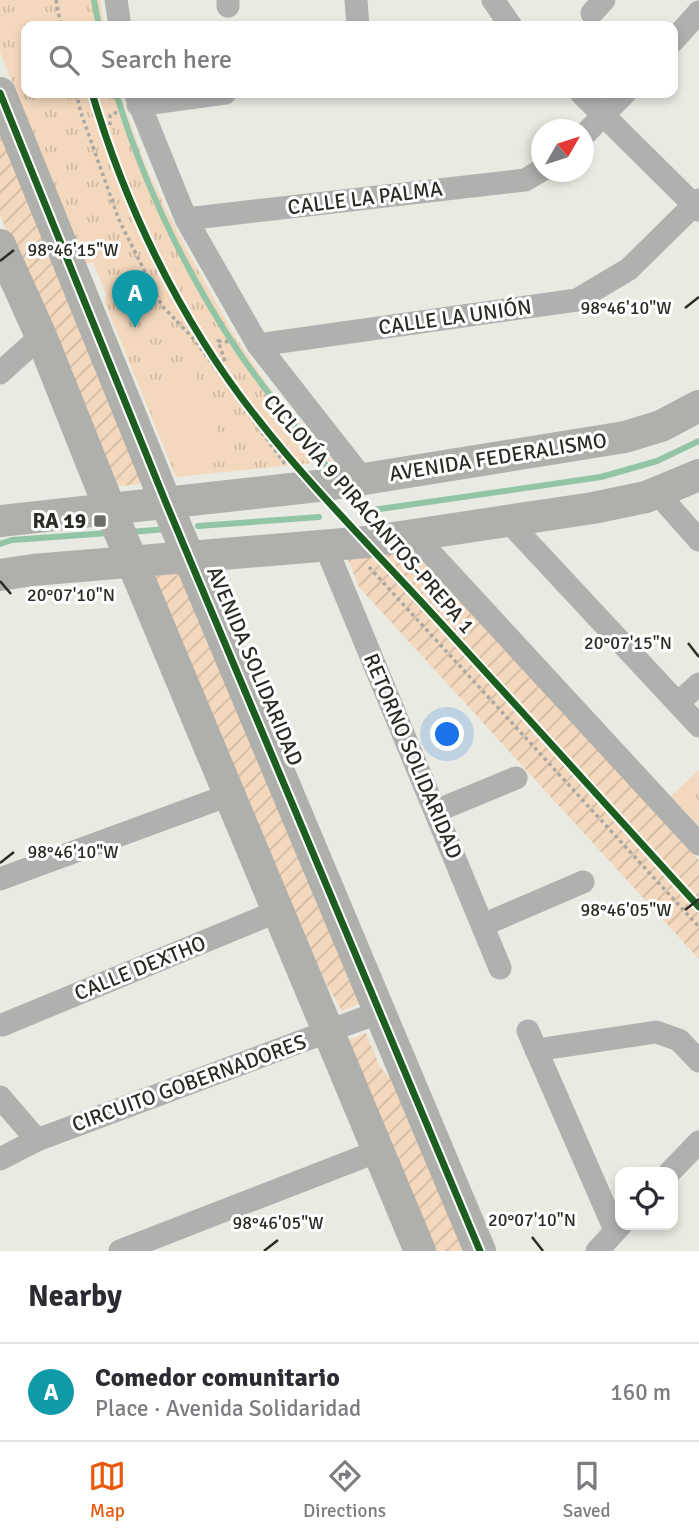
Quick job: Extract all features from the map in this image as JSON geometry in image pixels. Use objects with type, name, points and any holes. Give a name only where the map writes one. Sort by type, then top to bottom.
[{"type":"street","points":[[116,0],[119,21]]},
{"type":"street","points":[[356,0],[358,21]]},
{"type":"street","points":[[493,0],[508,21]]},
{"type":"street","points":[[678,35],[699,12]]},
{"type":"street","name":"AVENIDA SOLIDARIDAD","points":[[0,93],[166,503],[480,1251]]},
{"type":"street","points":[[586,98],[697,205]]},
{"type":"street","points":[[594,125],[620,98]]},
{"type":"street","points":[[137,99],[186,219],[258,345],[363,479]]},
{"type":"street","name":"CALLE LA PALMA","points":[[186,219],[524,180],[531,176]]},
{"type":"street","name":"CALLE LA UNIÓN","points":[[258,345],[577,300],[629,269],[697,205]]},
{"type":"street","points":[[0,245],[41,336],[110,509],[419,1251]]},
{"type":"street","points":[[0,373],[41,336]]},
{"type":"street","name":"AVENIDA FEDERALISMO","points":[[0,521],[310,487],[625,437],[661,426],[699,406]]},
{"type":"street","points":[[0,575],[336,544],[509,522],[646,497],[699,475]]},
{"type":"street","points":[[664,490],[667,504],[699,540]]},
{"type":"street","points":[[509,522],[699,726]]},
{"type":"street","points":[[414,535],[699,844]]},
{"type":"street","name":"RETORNO SOLIDARIDAD","points":[[336,544],[436,811],[500,968]]},
{"type":"street","points":[[678,703],[699,684]]},
{"type":"street","points":[[436,811],[516,778]]},
{"type":"street","points":[[0,879],[229,795]]},
{"type":"street","points":[[484,925],[583,882]]},
{"type":"street","name":"CALLE DEXTHO","points":[[2,1025],[278,911]]},
{"type":"street","name":"CIRCUITO GOBERNADORES","points":[[0,1159],[37,1140],[380,1012]]},
{"type":"street","points":[[615,1221],[532,1041],[656,1032],[679,1040],[699,1061]]},
{"type":"street","points":[[0,1097],[37,1140]]},
{"type":"street","points":[[675,1167],[699,1142]]},
{"type":"street","points":[[131,1249],[378,1151]]},
{"type":"street","points":[[597,1251],[616,1230]]},
{"type":"path","points":[[56,0],[60,21]]},
{"type":"path","points":[[77,98],[119,220],[162,306],[194,340],[243,409],[310,487]]},
{"type":"path","points":[[107,129],[110,115],[115,113]]},
{"type":"path","points":[[101,122],[107,129]]},
{"type":"path","points":[[225,342],[218,341],[225,361]]},
{"type":"path","points":[[336,544],[699,927]]},
{"type":"green space","points":[[0,0],[100,0],[104,21],[21,21],[21,98],[122,98],[145,165],[183,243],[234,335],[272,391],[332,461],[176,477],[105,303],[106,294],[93,262],[86,264],[0,52]]},
{"type":"green space","points":[[0,126],[148,483],[112,487],[0,215]]},
{"type":"green space","points":[[193,370],[229,457],[178,477],[143,391]]},
{"type":"green space","points":[[410,546],[699,860],[699,959],[359,587],[346,555]]},
{"type":"green space","points":[[182,566],[363,1002],[342,1011],[302,942],[146,568]]},
{"type":"green space","points":[[699,770],[699,826],[671,796]]},
{"type":"green space","points":[[366,1033],[380,1067],[396,1085],[464,1251],[428,1251],[343,1042]]},
{"type":"waterway","points":[[94,0],[98,21]]},
{"type":"waterway","points":[[118,98],[153,195],[202,292],[250,368],[325,464]]},
{"type":"waterway","points":[[366,511],[601,477],[657,461],[699,441]]},
{"type":"waterway","points":[[198,526],[319,517]]},
{"type":"waterway","points":[[130,532],[167,529]]},
{"type":"waterway","points":[[0,544],[12,540],[108,533]]},
{"type":"cycle path","points":[[0,93],[166,503],[480,1251]]},
{"type":"cycle path","name":"CICLOVÍA 9 PIRACANTOS-PREPA 1","points":[[94,98],[139,222],[169,283],[229,381],[315,487],[699,907]]},
{"type":"place","name":"Comedor comunitario","points":[[135,328]]},
{"type":"place","name":"RA 19","points":[[100,521]]}]
